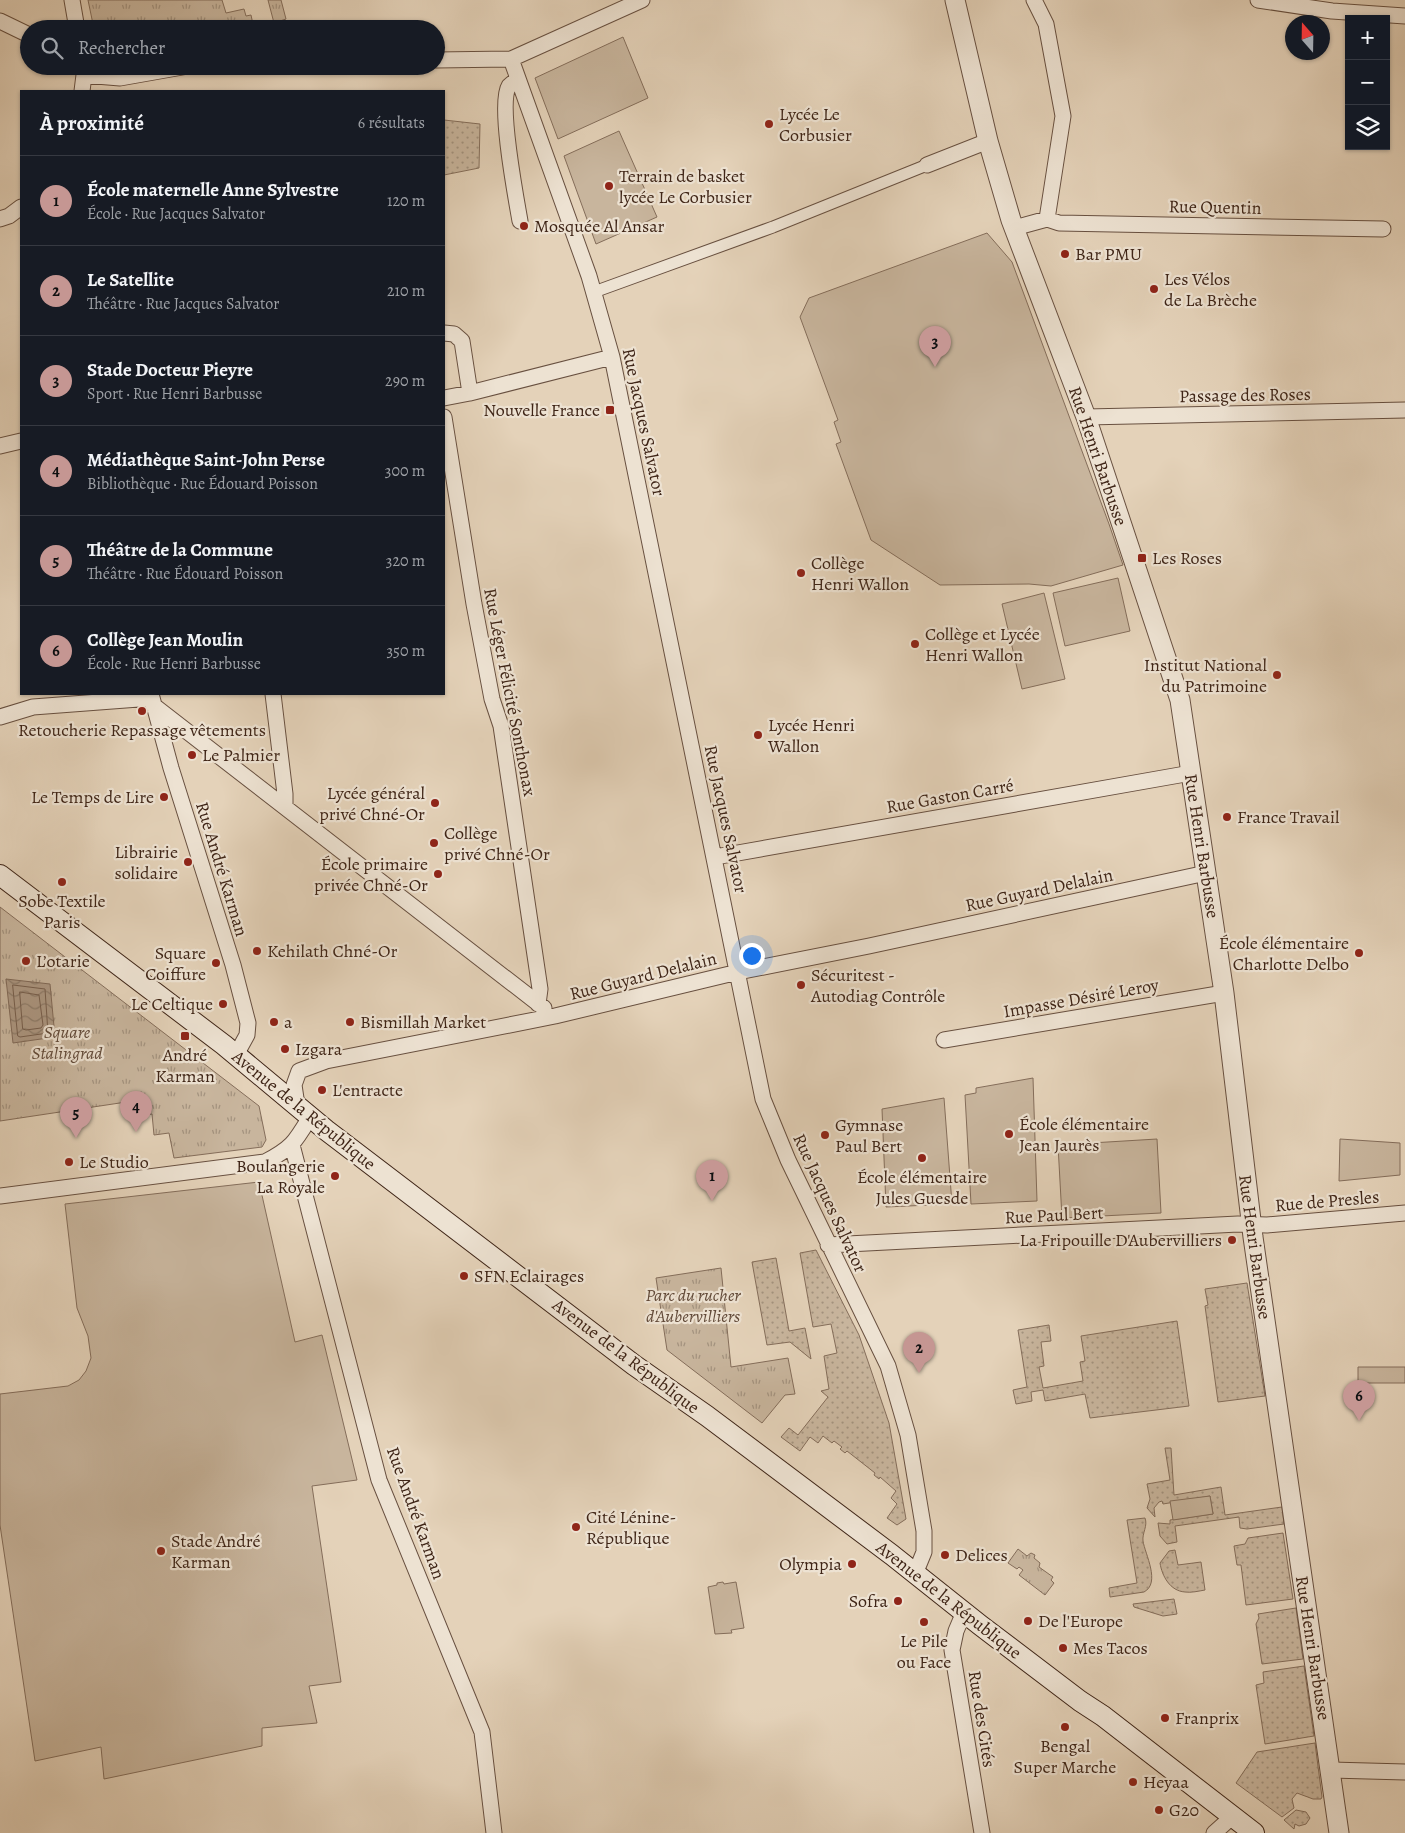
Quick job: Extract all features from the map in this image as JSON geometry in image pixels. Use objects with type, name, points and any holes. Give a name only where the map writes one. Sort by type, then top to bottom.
[{"type":"main road","name":"Avenue de la République","points":[[0,875],[236,1054],[304,1111],[634,1365],[715,1422],[892,1555],[1254,1833]]},
{"type":"street","points":[[72,0],[75,20]]},
{"type":"street","points":[[445,60],[511,59],[642,0]]},
{"type":"street","name":"Rue Henri Barbusse","points":[[955,0],[988,141],[1014,228],[1086,418],[1180,700],[1224,993],[1252,1224],[1339,1833]]},
{"type":"street","points":[[1034,0],[1046,24]]},
{"type":"street","points":[[1014,228],[1048,219],[1063,116],[1043,0]]},
{"type":"street","points":[[1258,0],[1320,5],[1405,16]]},
{"type":"street","points":[[0,21],[20,31]]},
{"type":"street","name":"Rue Jacques Salvator","points":[[511,59],[594,292],[612,357],[763,1099],[788,1160],[888,1366],[905,1425],[924,1531],[924,1552],[915,1574]]},
{"type":"street","points":[[81,75],[82,90]]},
{"type":"street","points":[[107,75],[120,78],[137,75]]},
{"type":"street","points":[[518,79],[509,87],[506,103],[510,159],[520,221]]},
{"type":"street","points":[[594,292],[773,227],[988,141]]},
{"type":"street","points":[[0,219],[9,216],[20,208]]},
{"type":"street","name":"Rue Quentin","points":[[1048,219],[1059,223],[1383,229]]},
{"type":"street","points":[[445,333],[454,334],[462,341],[470,393]]},
{"type":"street","points":[[445,398],[612,357]]},
{"type":"street","name":"Passage des Roses","points":[[1086,418],[1405,410]]},
{"type":"street","name":"Rue Léger Félicité Sonthonax","points":[[445,423],[474,604],[492,700],[501,726],[540,989],[538,1004]]},
{"type":"street","points":[[0,446],[20,441]]},
{"type":"street","points":[[272,695],[285,807]]},
{"type":"street","points":[[0,717],[33,707],[152,699],[285,807],[555,1016]]},
{"type":"street","name":"Rue André Karman","points":[[152,699],[171,768],[233,965],[248,1023],[247,1034],[236,1054]]},
{"type":"street","name":"Rue Gaston Carré","points":[[715,857],[1191,773]]},
{"type":"street","name":"Rue Guyard Delalain","points":[[304,1111],[294,1085],[299,1071],[326,1061],[555,1016],[738,972],[1206,873]]},
{"type":"street","name":"Impasse Désiré Leroy","points":[[944,1040],[1224,993]]},
{"type":"street","points":[[0,1196],[265,1162],[292,1145],[304,1111]]},
{"type":"street","name":"Rue André Karman","points":[[292,1145],[379,1480],[482,1732],[494,1833]]},
{"type":"street","name":"Rue de Presles","points":[[1252,1224],[1296,1223],[1405,1212]]},
{"type":"street","name":"Rue Paul Bert","points":[[828,1245],[1252,1224]]},
{"type":"street","name":"Rue des Cités","points":[[964,1612],[956,1631],[952,1650],[982,1833]]},
{"type":"street","points":[[1331,1770],[1405,1772]]},
{"type":"street","points":[[1214,1833],[1233,1816]]},
{"type":"green space","points":[[88,0],[222,0],[226,13],[244,9],[246,16],[251,15],[252,20],[92,20]]},
{"type":"green space","points":[[268,0],[281,0],[286,19],[273,20]]},
{"type":"green space","points":[[623,37],[648,98],[558,139],[535,78]]},
{"type":"green space","points":[[445,120],[480,124],[479,168],[445,175]]},
{"type":"green space","name":"Terrain de basket lycée Le Corbusier","points":[[619,131],[657,217],[596,244],[564,156]]},
{"type":"green space","points":[[987,233],[1012,262],[1123,565],[1051,586],[1029,584],[940,585],[871,540],[836,444],[841,442],[834,422],[838,420],[800,317],[809,298]]},
{"type":"green space","points":[[1118,578],[1130,631],[1065,646],[1053,593]]},
{"type":"green space","points":[[1044,593],[1065,679],[1022,689],[1002,604]]},
{"type":"green space","name":"Square Stalingrad","points":[[0,907],[259,1106],[266,1140],[262,1147],[174,1158],[169,1133],[154,1135],[152,1114],[137,1116],[133,1101],[0,1121]]},
{"type":"green space","points":[[1033,1078],[1037,1201],[971,1204],[965,1095],[976,1093],[976,1088]]},
{"type":"green space","points":[[944,1098],[952,1204],[886,1207],[882,1109]]},
{"type":"green space","points":[[1157,1139],[1161,1213],[1062,1218],[1058,1145]]},
{"type":"green space","points":[[1340,1139],[1400,1143],[1400,1175],[1339,1181]]},
{"type":"green space","points":[[259,1182],[295,1342],[322,1335],[357,1480],[312,1486],[341,1682],[309,1686],[317,1723],[262,1728],[262,1746],[104,1779],[101,1747],[35,1761],[0,1525],[0,1394],[68,1386],[79,1380],[86,1371],[91,1358],[88,1336],[77,1308],[65,1204]]},
{"type":"green space","points":[[816,1250],[859,1335],[889,1423],[906,1519],[897,1525],[887,1518],[897,1504],[891,1498],[896,1491],[880,1477],[879,1479],[874,1475],[875,1473],[847,1451],[845,1453],[840,1449],[842,1447],[834,1441],[832,1443],[823,1436],[818,1443],[810,1437],[800,1451],[781,1437],[789,1428],[798,1435],[828,1397],[821,1391],[829,1389],[824,1356],[837,1353],[831,1324],[813,1327],[800,1253]]},
{"type":"green space","points":[[776,1258],[789,1331],[805,1328],[811,1359],[790,1342],[767,1345],[752,1262]]},
{"type":"green space","name":"Parc du rucher d'Aubervilliers","points":[[721,1268],[731,1367],[788,1358],[795,1394],[785,1395],[762,1423],[667,1350],[656,1278]]},
{"type":"green space","points":[[1247,1283],[1265,1396],[1218,1402],[1205,1306],[1208,1305],[1205,1289]]},
{"type":"green space","points":[[1177,1321],[1189,1406],[1090,1418],[1085,1394],[1045,1401],[1043,1390],[1031,1392],[1032,1401],[1016,1404],[1013,1390],[1027,1387],[1018,1330],[1049,1325],[1051,1341],[1041,1342],[1044,1366],[1039,1367],[1043,1388],[1083,1381],[1080,1362],[1085,1361],[1081,1336]]},
{"type":"green space","points":[[1358,1367],[1405,1367],[1405,1383],[1358,1383]]},
{"type":"green space","points":[[1165,1448],[1171,1448],[1174,1495],[1221,1487],[1225,1515],[1282,1507],[1284,1524],[1247,1529],[1240,1528],[1239,1517],[1175,1526],[1177,1542],[1167,1544],[1160,1536],[1158,1523],[1170,1524],[1170,1520],[1213,1514],[1210,1496],[1163,1504],[1162,1501],[1159,1502],[1154,1508],[1155,1517],[1147,1508],[1150,1499],[1147,1484],[1170,1480]]},
{"type":"green space","points":[[1210,1496],[1213,1514],[1173,1520],[1170,1501]]},
{"type":"green space","points":[[1145,1518],[1146,1524],[1143,1541],[1152,1575],[1149,1588],[1144,1592],[1110,1597],[1109,1588],[1137,1583],[1127,1520]]},
{"type":"green space","points":[[1283,1533],[1293,1599],[1246,1605],[1241,1565],[1237,1565],[1234,1546],[1245,1544],[1248,1538]]},
{"type":"green space","points":[[1018,1549],[1027,1556],[1031,1553],[1035,1555],[1034,1558],[1040,1563],[1039,1567],[1053,1577],[1051,1580],[1054,1583],[1045,1595],[1019,1575],[1023,1570],[1019,1567],[1017,1569],[1008,1563]]},
{"type":"green space","points":[[1175,1550],[1178,1565],[1201,1562],[1205,1590],[1180,1591],[1168,1582],[1160,1563],[1169,1551]]},
{"type":"green space","points":[[723,1582],[724,1584],[736,1582],[744,1628],[731,1630],[732,1633],[715,1634],[708,1587]]},
{"type":"green space","points":[[1174,1599],[1177,1614],[1163,1616],[1134,1607],[1133,1604]]},
{"type":"green space","points":[[1296,1608],[1303,1659],[1262,1664],[1256,1624],[1259,1618],[1258,1614]]},
{"type":"green space","points":[[1304,1666],[1314,1736],[1265,1744],[1256,1685],[1264,1683],[1263,1672]]},
{"type":"green space","points":[[1315,1743],[1321,1799],[1313,1799],[1297,1793],[1292,1799],[1294,1808],[1282,1817],[1236,1783],[1257,1752]]},
{"type":"green space","points":[[1296,1810],[1306,1812],[1310,1818],[1306,1824],[1299,1826],[1295,1824],[1294,1829],[1284,1820]]},
{"type":"water","points":[[6,979],[50,984],[55,1037],[13,1043]]},
{"type":"place","name":"Lycée Le Corbusier","points":[[769,124]]},
{"type":"place","name":"Terrain de basket lycée Le Corbusier","points":[[609,186]]},
{"type":"place","name":"Mosquée Al Ansar","points":[[524,226]]},
{"type":"place","name":"Bar PMU","points":[[1065,254]]},
{"type":"place","name":"Les Vélos de La Brèche","points":[[1154,289]]},
{"type":"place","name":"Stade Docteur Pieyre","points":[[935,367]]},
{"type":"place","name":"Nouvelle France","points":[[610,410]]},
{"type":"place","name":"Les Roses","points":[[1142,558]]},
{"type":"place","name":"Collège Henri Wallon","points":[[801,573]]},
{"type":"place","name":"Collège et Lycée Henri Wallon","points":[[915,644]]},
{"type":"place","name":"Institut National du Patrimoine","points":[[1277,675]]},
{"type":"place","name":"Retoucherie Repassage vêtements","points":[[142,711]]},
{"type":"place","name":"Lycée Henri Wallon","points":[[758,735]]},
{"type":"place","name":"Le Palmier","points":[[192,755]]},
{"type":"place","name":"Le Temps de Lire","points":[[164,797]]},
{"type":"place","name":"Lycée général privé Chné-Or","points":[[435,803]]},
{"type":"place","name":"France Travail","points":[[1227,817]]},
{"type":"place","name":"Collège privé Chné-Or","points":[[434,843]]},
{"type":"place","name":"Librairie solidaire","points":[[188,862]]},
{"type":"place","name":"École primaire privée Chné-Or","points":[[438,874]]},
{"type":"place","name":"Sobe Textile Paris","points":[[62,882]]},
{"type":"place","name":"Kehilath Chné-Or","points":[[257,951]]},
{"type":"place","name":"École élémentaire Charlotte Delbo","points":[[1359,953]]},
{"type":"place","name":"L’otarie","points":[[26,961]]},
{"type":"place","name":"Square Coiffure","points":[[216,963]]},
{"type":"place","name":"Sécuritest - Autodiag Contrôle","points":[[801,985]]},
{"type":"place","name":"Le Celtique","points":[[223,1004]]},
{"type":"place","name":"a","points":[[274,1022]]},
{"type":"place","name":"Bismillah Market","points":[[350,1022]]},
{"type":"place","name":"André Karman","points":[[185,1036]]},
{"type":"place","name":"Izgara","points":[[285,1049]]},
{"type":"place","name":"L'entracte","points":[[322,1090]]},
{"type":"place","name":"Médiathèque Saint-John Perse","points":[[136,1132]]},
{"type":"place","name":"École élémentaire Jean Jaurès","points":[[1009,1134]]},
{"type":"place","name":"Gymnase Paul Bert","points":[[825,1135]]},
{"type":"place","name":"Théâtre de la Commune","points":[[76,1138]]},
{"type":"place","name":"École élémentaire Jules Guesde","points":[[922,1158]]},
{"type":"place","name":"Le Studio","points":[[69,1162]]},
{"type":"place","name":"Boulangerie La Royale","points":[[335,1176]]},
{"type":"place","name":"École maternelle Anne Sylvestre","points":[[712,1201]]},
{"type":"place","name":"La Fripouille D'Aubervilliers","points":[[1232,1240]]},
{"type":"place","name":"SFN Eclairages","points":[[464,1276]]},
{"type":"place","name":"Le Satellite","points":[[919,1373]]},
{"type":"place","name":"Collège Jean Moulin","points":[[1359,1421]]},
{"type":"place","name":"Cité Lénine- République","points":[[576,1527]]},
{"type":"place","name":"Stade André Karman","points":[[161,1551]]},
{"type":"place","name":"Delices","points":[[945,1555]]},
{"type":"place","name":"Olympia","points":[[852,1564]]},
{"type":"place","name":"Sofra","points":[[898,1601]]},
{"type":"place","name":"De l'Europe","points":[[1028,1621]]},
{"type":"place","name":"Le Pile ou Face","points":[[924,1622]]},
{"type":"place","name":"Mes Tacos","points":[[1063,1648]]},
{"type":"place","name":"Franprix","points":[[1165,1718]]},
{"type":"place","name":"Bengal Super Marche","points":[[1065,1727]]},
{"type":"place","name":"Heyaa","points":[[1133,1782]]},
{"type":"place","name":"G20","points":[[1159,1810]]}]
